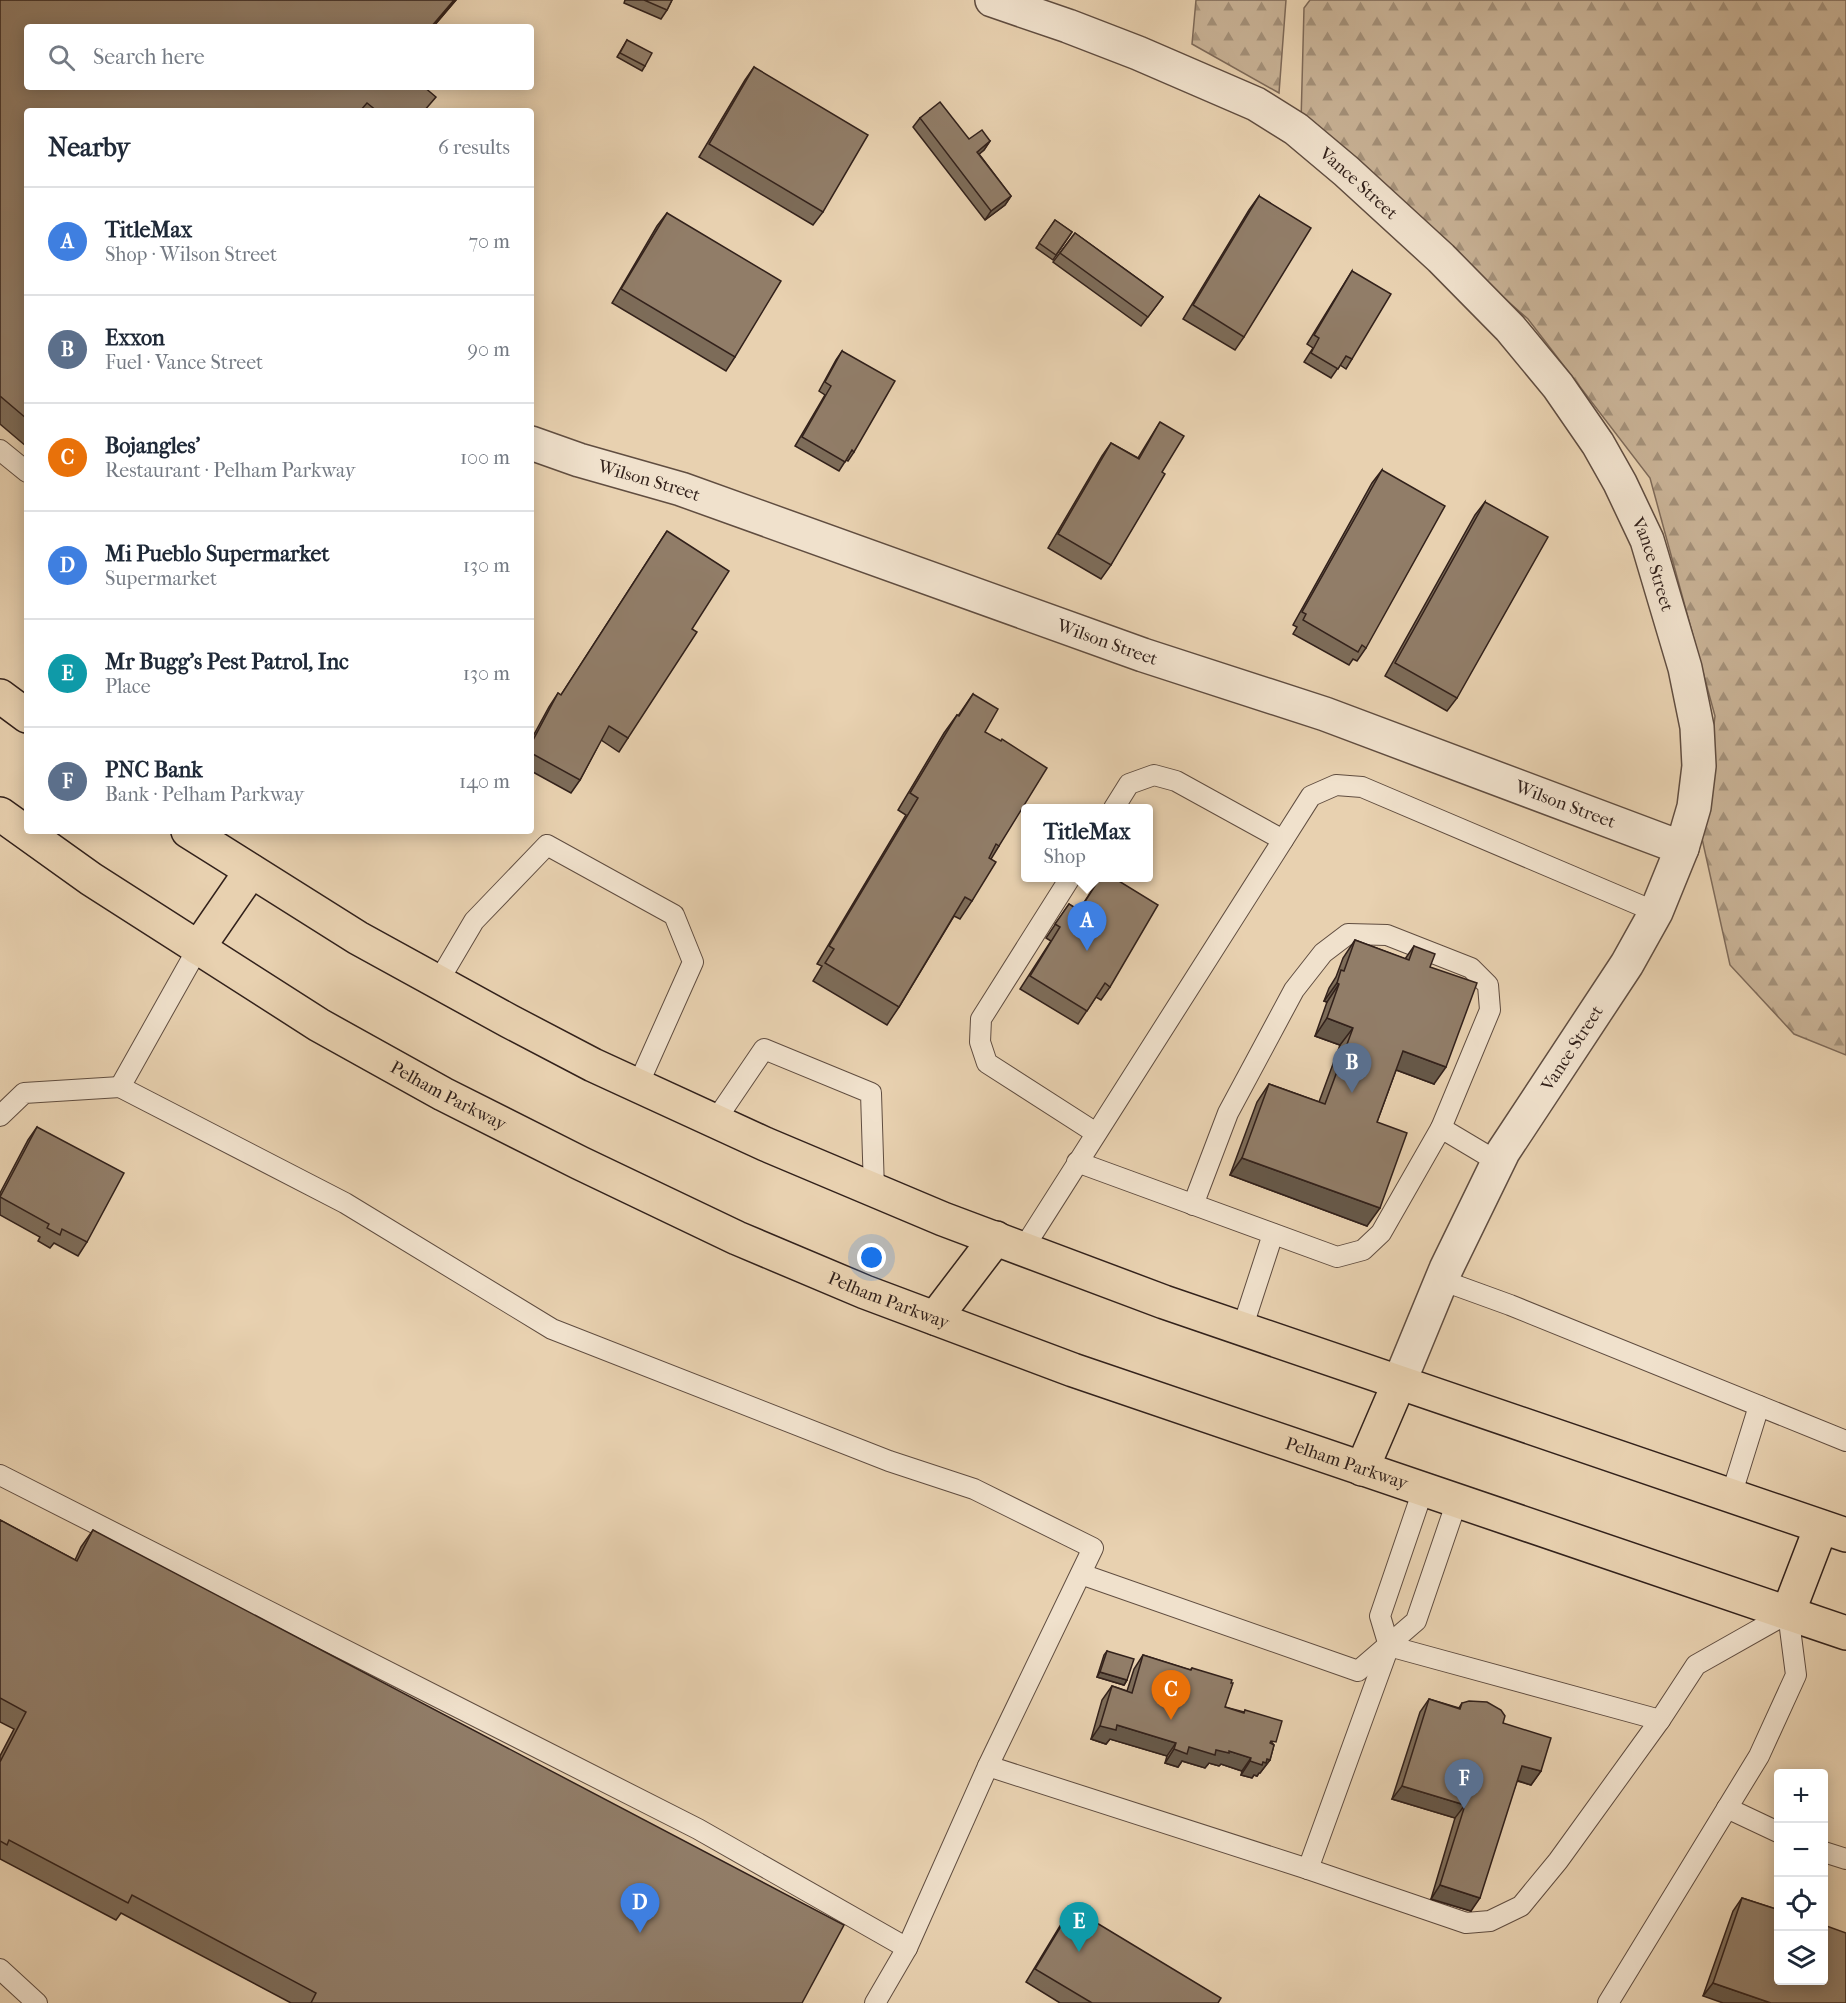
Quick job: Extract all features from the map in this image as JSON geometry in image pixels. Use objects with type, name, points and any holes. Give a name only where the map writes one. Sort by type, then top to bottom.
[{"type":"main road","points":[[0,696],[24,714]]},
{"type":"main road","name":"Pelham Parkway","points":[[0,814],[24,831]]},
{"type":"main road","name":"Pelham Parkway","points":[[28,834],[91,879],[319,1025],[443,1094],[737,1238],[865,1292],[1073,1370],[1846,1633]]},
{"type":"main road","points":[[193,834],[358,938],[438,982],[594,1065],[765,1144],[1009,1244],[1242,1329],[1833,1531],[1788,1613]]},
{"type":"main road","points":[[198,948],[251,871]]},
{"type":"main road","points":[[935,1318],[1009,1244]]},
{"type":"main road","points":[[1362,1469],[1399,1383]]},
{"type":"street","name":"Vance Street","points":[[992,0],[1138,53],[1256,104],[1296,129],[1442,258],[1510,328],[1558,386],[1609,464],[1647,540],[1685,668],[1697,727],[1699,766],[1694,807],[1682,848],[1656,912],[1627,964],[1498,1162],[1441,1280],[1399,1383]]},
{"type":"street","name":"Wilson Street","points":[[534,444],[579,460],[681,489],[1143,655],[1325,714],[1682,848]]},
{"type":"lane","points":[[0,450],[24,470]]},
{"type":"lane","points":[[1116,804],[1129,784],[1154,774],[1176,781],[1283,840]]},
{"type":"lane","points":[[1009,1244],[1077,1162],[1096,1134],[1311,796],[1336,785],[1362,787],[1656,912]]},
{"type":"lane","points":[[438,982],[474,921],[547,845],[674,915],[693,962],[638,1085]]},
{"type":"lane","points":[[1067,882],[981,1019],[980,1042],[987,1063],[1096,1134]]},
{"type":"lane","points":[[1077,1162],[1337,1257],[1363,1250],[1381,1233],[1441,1128],[1490,1010],[1488,985],[1471,968],[1388,935],[1348,934],[1323,953],[1294,990],[1228,1113],[1193,1204]]},
{"type":"lane","points":[[120,1087],[198,948]]},
{"type":"lane","points":[[715,1121],[764,1049],[871,1093],[874,1190]]},
{"type":"lane","points":[[0,1116],[24,1093],[120,1087],[345,1203],[552,1329],[889,1461],[974,1489],[1093,1548],[988,1766],[907,1948],[875,2003]]},
{"type":"lane","points":[[1441,1128],[1498,1162]]},
{"type":"lane","points":[[1242,1329],[1273,1234]]},
{"type":"lane","points":[[1441,1280],[1510,1305],[1846,1441]]},
{"type":"lane","points":[[1731,1496],[1759,1406]]},
{"type":"lane","points":[[0,1475],[698,1828],[907,1948]]},
{"type":"lane","points":[[1308,1869],[1389,1646],[1380,1616],[1422,1490]]},
{"type":"lane","points":[[1081,1574],[1358,1671],[1416,1621],[1456,1501]]},
{"type":"lane","points":[[988,1766],[1308,1869],[1466,1923],[1490,1921],[1521,1906],[1558,1861],[1660,1720],[1696,1665],[1788,1613],[1796,1675],[1759,1756],[1608,2003]]},
{"type":"lane","points":[[1389,1646],[1660,1720]]},
{"type":"lane","points":[[1727,1808],[1774,1830]]},
{"type":"lane","points":[[1828,1853],[1846,1859]]},
{"type":"lane","points":[[0,1969],[37,2003]]},
{"type":"green space","points":[[1196,0],[1286,0],[1279,93],[1192,44]]},
{"type":"green space","points":[[1310,0],[1846,0],[1846,1055],[1794,1034],[1730,965],[1701,834],[1715,716],[1650,478],[1528,319],[1301,122],[1304,8]]},
{"type":"building","points":[[0,0],[454,0],[434,24],[24,24],[24,90],[428,90],[436,97],[427,108],[373,108],[367,103],[363,108],[24,108],[24,416],[0,396]]},
{"type":"building","points":[[644,0],[672,0],[667,10]]},
{"type":"building","points":[[627,40],[652,53],[645,66],[620,53]]},
{"type":"building","points":[[754,67],[868,135],[823,212],[709,144]]},
{"type":"building","points":[[940,102],[969,139],[982,130],[990,141],[977,152],[1011,196],[991,211],[920,118]]},
{"type":"building","points":[[1259,196],[1311,228],[1244,337],[1193,305]]},
{"type":"building","points":[[667,213],[781,281],[735,357],[621,289]]},
{"type":"building","points":[[1055,220],[1072,232],[1056,255],[1039,243]]},
{"type":"building","points":[[1075,233],[1163,297],[1148,317],[1060,253]]},
{"type":"building","points":[[1352,271],[1391,294],[1352,359],[1346,356],[1338,369],[1311,353],[1319,338],[1314,335]]},
{"type":"building","points":[[842,351],[895,381],[854,452],[852,450],[845,462],[802,437],[831,386],[825,382]]},
{"type":"building","points":[[1160,422],[1184,436],[1162,472],[1165,474],[1111,565],[1058,534],[1111,443],[1139,459]]},
{"type":"building","points":[[1382,470],[1445,506],[1366,648],[1362,645],[1358,652],[1303,620],[1306,614],[1302,612]]},
{"type":"building","points":[[1485,502],[1548,537],[1457,698],[1395,663]]},
{"type":"building","points":[[667,531],[729,571],[692,629],[697,632],[628,738],[609,726],[580,780],[534,755],[534,738],[558,693],[561,695]]},
{"type":"building","points":[[973,694],[998,709],[985,732],[1001,741],[1002,739],[1047,768],[1025,804],[1021,804],[1021,810],[999,846],[996,844],[989,858],[996,862],[972,901],[965,897],[899,1007],[825,963],[834,949],[829,946],[918,798],[910,793],[957,715],[959,716]]},
{"type":"building","points":[[1097,882],[1121,882],[1158,905],[1110,987],[1105,983],[1087,1011],[1030,976],[1060,927],[1055,924],[1069,904],[1079,911]]},
{"type":"building","points":[[1355,940],[1409,960],[1414,946],[1435,954],[1430,967],[1477,983],[1446,1067],[1403,1051],[1377,1122],[1407,1133],[1380,1208],[1242,1158],[1269,1084],[1325,1104],[1353,1028],[1327,1018],[1339,984],[1337,983],[1341,970],[1344,971]]},
{"type":"building","points":[[37,1127],[124,1173],[87,1242],[62,1229],[60,1235],[47,1228],[49,1224],[0,1197]]},
{"type":"building","points":[[0,1520],[77,1561],[93,1530],[844,1925],[802,2003],[311,2003],[316,1993],[132,1895],[128,1903],[9,1840],[7,1845],[0,1841],[0,1762],[26,1712],[0,1698]]},
{"type":"building","points":[[1107,1651],[1134,1659],[1127,1680],[1100,1672]]},
{"type":"building","points":[[1143,1655],[1232,1680],[1225,1707],[1244,1713],[1245,1710],[1282,1721],[1276,1742],[1271,1741],[1270,1743],[1274,1745],[1270,1760],[1267,1759],[1262,1765],[1250,1761],[1251,1758],[1229,1751],[1229,1753],[1216,1750],[1215,1755],[1189,1747],[1187,1754],[1174,1749],[1176,1743],[1117,1725],[1116,1730],[1100,1726],[1112,1686],[1132,1693]]},
{"type":"building","points":[[1429,1699],[1460,1709],[1462,1703],[1469,1701],[1487,1702],[1501,1710],[1505,1716],[1503,1723],[1551,1738],[1541,1771],[1522,1766],[1480,1898],[1440,1885],[1465,1805],[1402,1786]]},
{"type":"building","points":[[1742,1898],[1774,1908],[1774,1985],[1828,1985],[1828,1926],[1846,1933],[1846,2003],[1771,2003],[1713,1983]]},
{"type":"building","points":[[1072,1908],[1221,1998],[1218,2003],[1092,2003],[1035,1969]]},
{"type":"place","name":"TitleMax","points":[[1087,951]]},
{"type":"place","name":"Exxon","points":[[1352,1093]]},
{"type":"place","name":"Bojangles'","points":[[1171,1720]]},
{"type":"place","name":"PNC Bank","points":[[1464,1809]]},
{"type":"place","name":"Mi Pueblo Supermarket","points":[[640,1933]]},
{"type":"place","name":"Mr Bugg's Pest Patrol, Inc","points":[[1079,1952]]}]
